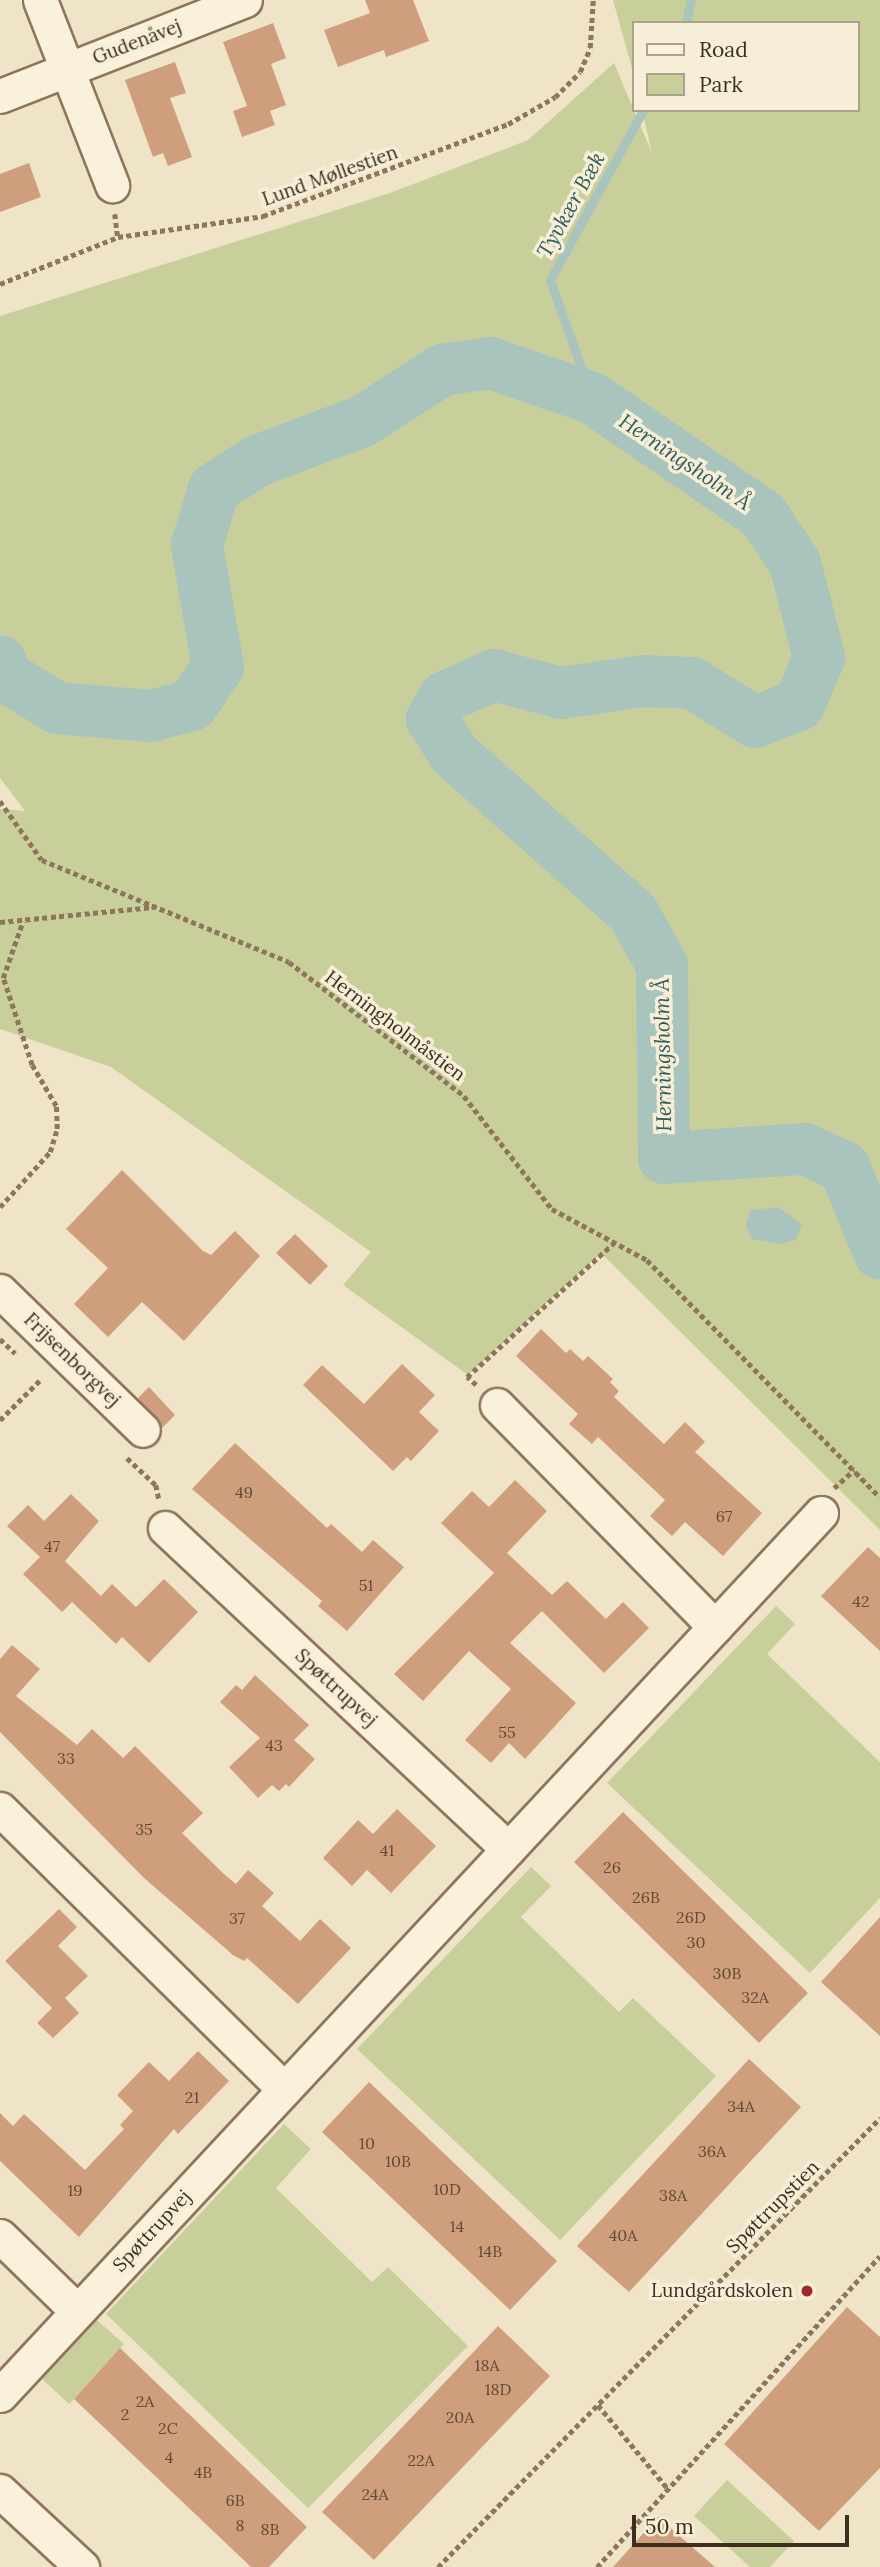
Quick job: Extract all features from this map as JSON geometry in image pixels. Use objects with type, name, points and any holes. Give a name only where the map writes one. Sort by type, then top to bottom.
[{"type":"street","name":"Gudenåvej","points":[[40,0],[112,185]]},
{"type":"street","name":"Gudenåvej","points":[[0,96],[246,0]]},
{"type":"street","name":"Frijsenborgvej","points":[[0,1291],[130,1439]]},
{"type":"street","points":[[497,1405],[715,1627]]},
{"type":"street","name":"Spøttrupvej","points":[[0,2395],[821,1513]]},
{"type":"street","name":"Spøttrupvej","points":[[165,1528],[508,1849]]},
{"type":"street","points":[[0,1809],[284,2089]]},
{"type":"street","points":[[0,2236],[77,2311]]},
{"type":"street","points":[[0,2491],[82,2567]]},
{"type":"path","name":"Lund Møllestien","points":[[0,284],[118,237],[263,216],[508,124],[555,97],[580,72],[590,48],[593,0]]},
{"type":"path","name":"Herningholmåstien","points":[[0,801],[42,860],[289,962],[464,1096],[552,1209],[647,1261],[880,1497]]},
{"type":"path","name":"Herningholmåstien","points":[[0,922],[154,907]]},
{"type":"path","points":[[0,1208],[50,1152],[57,1129],[56,1106],[32,1065],[3,978],[23,921]]},
{"type":"path","points":[[497,1405],[467,1377],[614,1243]]},
{"type":"path","points":[[0,1420],[40,1376],[50,1385]]},
{"type":"path","points":[[130,1439],[156,1485],[165,1528]]},
{"type":"path","name":"Spøttrupstien","points":[[438,2567],[880,2118]]},
{"type":"path","points":[[597,2567],[880,2256]]},
{"type":"path","points":[[597,2405],[669,2490]]},
{"type":"green space","points":[[613,0],[880,0],[880,1530],[601,1253],[468,1375],[343,1285],[371,1252],[111,1067],[0,1029],[0,809],[25,811],[0,778],[0,316],[390,193],[528,140],[614,63],[632,106],[632,112],[635,112],[652,153],[642,112],[859,112],[859,21],[632,21],[632,68]]},
{"type":"green space","points":[[776,1606],[795,1624],[767,1654],[880,1762],[880,1898],[810,1973],[607,1783]]},
{"type":"green space","points":[[531,1867],[551,1886],[521,1917],[619,2012],[633,1998],[716,2076],[560,2240],[357,2049]]},
{"type":"green space","points":[[284,2124],[311,2149],[276,2188],[372,2282],[388,2267],[468,2346],[308,2508],[106,2314]]},
{"type":"green space","points":[[97,2320],[124,2344],[69,2404],[42,2379]]},
{"type":"green space","points":[[727,2480],[794,2541],[770,2567],[750,2567],[694,2516]]},
{"type":"water","points":[[778,1207],[802,1225],[796,1240],[779,1244],[752,1239],[746,1225],[750,1210]]},
{"type":"building","points":[[365,0],[413,0],[429,41],[386,57],[384,50],[338,67],[324,30],[370,13]]},
{"type":"building","points":[[273,23],[286,58],[271,64],[286,105],[270,111],[275,125],[242,137],[233,111],[247,106],[223,42]]},
{"type":"building","points":[[175,62],[186,93],[170,98],[192,157],[168,166],[163,153],[153,157],[125,80]]},
{"type":"building","points":[[29,163],[41,197],[0,212],[0,174]]},
{"type":"building","points":[[122,1170],[203,1251],[211,1255],[235,1231],[260,1256],[184,1341],[142,1302],[108,1337],[74,1304],[108,1268],[66,1229]]},
{"type":"building","points":[[295,1234],[328,1266],[310,1285],[276,1253]]},
{"type":"building","points":[[541,1329],[566,1353],[570,1349],[583,1361],[588,1356],[613,1379],[610,1382],[619,1391],[614,1397],[664,1444],[685,1422],[705,1442],[695,1452],[762,1513],[723,1556],[685,1522],[672,1536],[650,1516],[665,1500],[598,1437],[592,1444],[569,1424],[578,1414],[516,1356]]},
{"type":"building","points":[[402,1364],[435,1395],[419,1412],[439,1431],[411,1461],[407,1457],[393,1471],[303,1385],[322,1365],[364,1404]]},
{"type":"building","points":[[149,1387],[175,1415],[162,1428],[138,1398]]},
{"type":"building","points":[[235,1443],[327,1528],[331,1524],[362,1552],[373,1540],[404,1567],[347,1631],[318,1606],[322,1601],[192,1489]]},
{"type":"building","points":[[515,1480],[547,1511],[507,1553],[552,1595],[567,1581],[606,1619],[623,1602],[649,1628],[604,1673],[542,1611],[510,1643],[576,1703],[525,1759],[509,1743],[491,1763],[465,1740],[511,1689],[469,1651],[423,1701],[394,1674],[494,1573],[441,1523],[472,1491],[489,1507]]},
{"type":"building","points":[[71,1494],[99,1521],[65,1561],[101,1596],[112,1584],[136,1607],[164,1579],[198,1612],[149,1663],[122,1637],[116,1644],[72,1602],[62,1612],[23,1574],[40,1557],[7,1526],[28,1505],[44,1521]]},
{"type":"building","points":[[868,1547],[880,1558],[880,1651],[821,1596]]},
{"type":"building","points":[[12,1645],[40,1669],[16,1696],[77,1745],[92,1729],[123,1758],[135,1746],[203,1813],[182,1833],[225,1875],[236,1884],[248,1870],[274,1893],[262,1906],[300,1941],[320,1919],[351,1948],[298,2004],[247,1958],[244,1961],[233,1955],[144,1878],[0,1732],[0,1659]]},
{"type":"building","points":[[255,1675],[309,1725],[294,1740],[315,1759],[289,1787],[286,1784],[279,1791],[272,1785],[258,1798],[229,1767],[260,1738],[220,1702],[236,1685],[242,1690]]},
{"type":"building","points":[[397,1809],[436,1846],[391,1893],[367,1870],[352,1886],[323,1858],[358,1820],[373,1834]]},
{"type":"building","points":[[623,1812],[808,1993],[759,2043],[574,1862]]},
{"type":"building","points":[[59,1909],[77,1927],[58,1946],[88,1976],[65,1998],[79,2013],[53,2038],[37,2023],[52,2008],[5,1961]]},
{"type":"building","points":[[880,1917],[880,2036],[821,1982]]},
{"type":"building","points":[[198,2051],[229,2081],[178,2134],[174,2129],[79,2237],[0,2161],[0,2113],[13,2126],[24,2114],[85,2170],[124,2129],[120,2125],[133,2111],[117,2095],[149,2062],[169,2081]]},
{"type":"building","points":[[749,2059],[801,2107],[629,2292],[577,2246]]},
{"type":"building","points":[[369,2082],[557,2261],[510,2310],[322,2132]]},
{"type":"building","points":[[847,2307],[880,2337],[880,2468],[819,2531],[724,2444]]},
{"type":"building","points":[[498,2326],[550,2376],[374,2560],[322,2512]]},
{"type":"building","points":[[120,2348],[307,2527],[269,2567],[251,2567],[74,2399]]},
{"type":"building","points":[[658,2517],[715,2567],[613,2567]]},
{"type":"waterway","name":"Tyvkær Bæk","points":[[686,21],[691,0]]},
{"type":"waterway","name":"Tyvkær Bæk","points":[[592,398],[550,280],[642,112]]},
{"type":"waterway","name":"Herningsholm Å","points":[[0,661],[7,677],[57,708],[151,716],[192,705],[218,667],[197,545],[214,489],[257,461],[363,421],[442,370],[490,363],[592,398],[763,515],[795,563],[819,658],[799,705],[755,722],[692,683],[644,681],[561,693],[494,675],[445,697],[432,719],[454,754],[633,913],[662,965],[664,1158],[805,1149],[844,1167],[880,1254]]},
{"type":"place","name":"Lundgårdskolen","points":[[807,2291]]}]
